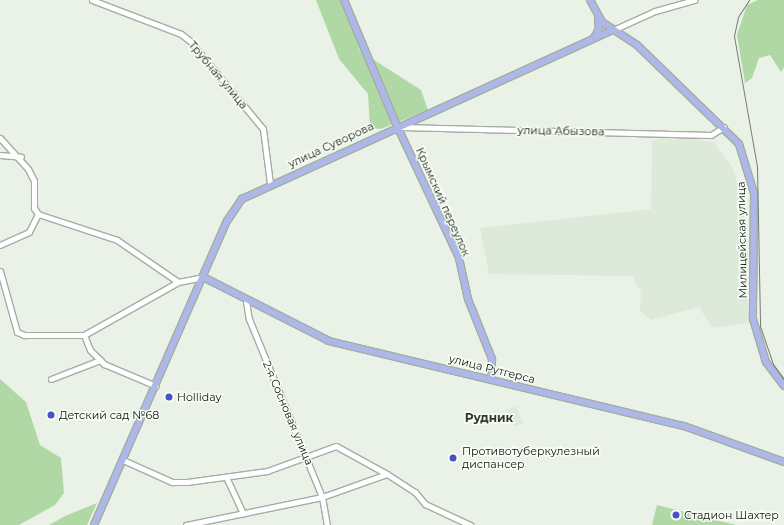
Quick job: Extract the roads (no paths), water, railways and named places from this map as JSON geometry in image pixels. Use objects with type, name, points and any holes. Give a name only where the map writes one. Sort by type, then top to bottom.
[{"type":"main road","name":"Крымский переулок","points":[[344,0],[397,126],[459,258],[468,299],[492,359],[491,379]]},
{"type":"main road","points":[[590,0],[598,17],[599,29],[592,39]]},
{"type":"main road","name":"Милицейская улица","points":[[598,17],[613,30],[637,45],[724,127],[739,144],[752,177],[753,319],[766,362],[784,386]]},
{"type":"main road","name":"улица Суворова","points":[[94,525],[234,208],[246,196],[397,126],[613,30]]},
{"type":"main road","name":"улица Рутгерса","points":[[203,277],[246,301],[329,341],[684,426],[784,462]]},
{"type":"street","name":"Трубная улица","points":[[92,0],[181,34],[190,41],[263,129],[270,184]]},
{"type":"street","name":"улица Суворова","points":[[613,30],[655,11],[694,0]]},
{"type":"street","name":"улица Абызова","points":[[397,126],[710,135],[724,127]]},
{"type":"street","points":[[0,138],[21,157],[34,181],[34,208],[38,214],[117,240],[178,282]]},
{"type":"street","points":[[0,155],[21,157]]},
{"type":"street","points":[[0,245],[29,232],[38,214]]},
{"type":"street","points":[[0,271],[17,332],[84,335],[178,282],[203,277]]},
{"type":"street","name":"2-я Сосновая улица","points":[[246,301],[249,319],[307,457],[322,497],[327,525]]},
{"type":"street","points":[[84,335],[100,360],[156,386]]},
{"type":"street","points":[[51,379],[100,360]]},
{"type":"street","points":[[123,460],[172,482],[227,479],[267,471],[336,446],[388,474],[415,492],[425,504],[470,525]]},
{"type":"street","points":[[186,525],[322,497],[388,474]]},
{"type":"street","points":[[227,479],[243,514]]},
{"type":"tram line","points":[[749,0],[738,17],[734,36],[757,166],[760,326],[773,364],[784,379]]},
{"type":"place","name":"Holliday","points":[[169,397]]},
{"type":"place","name":"Детский сад №68","points":[[51,415]]},
{"type":"place","name":"Противотуберкулезный диспансер","points":[[453,458]]},
{"type":"place","name":"Стадион Шахтер","points":[[676,515]]},
{"type":"district","name":"Рудник","points":[[489,418]]}]
